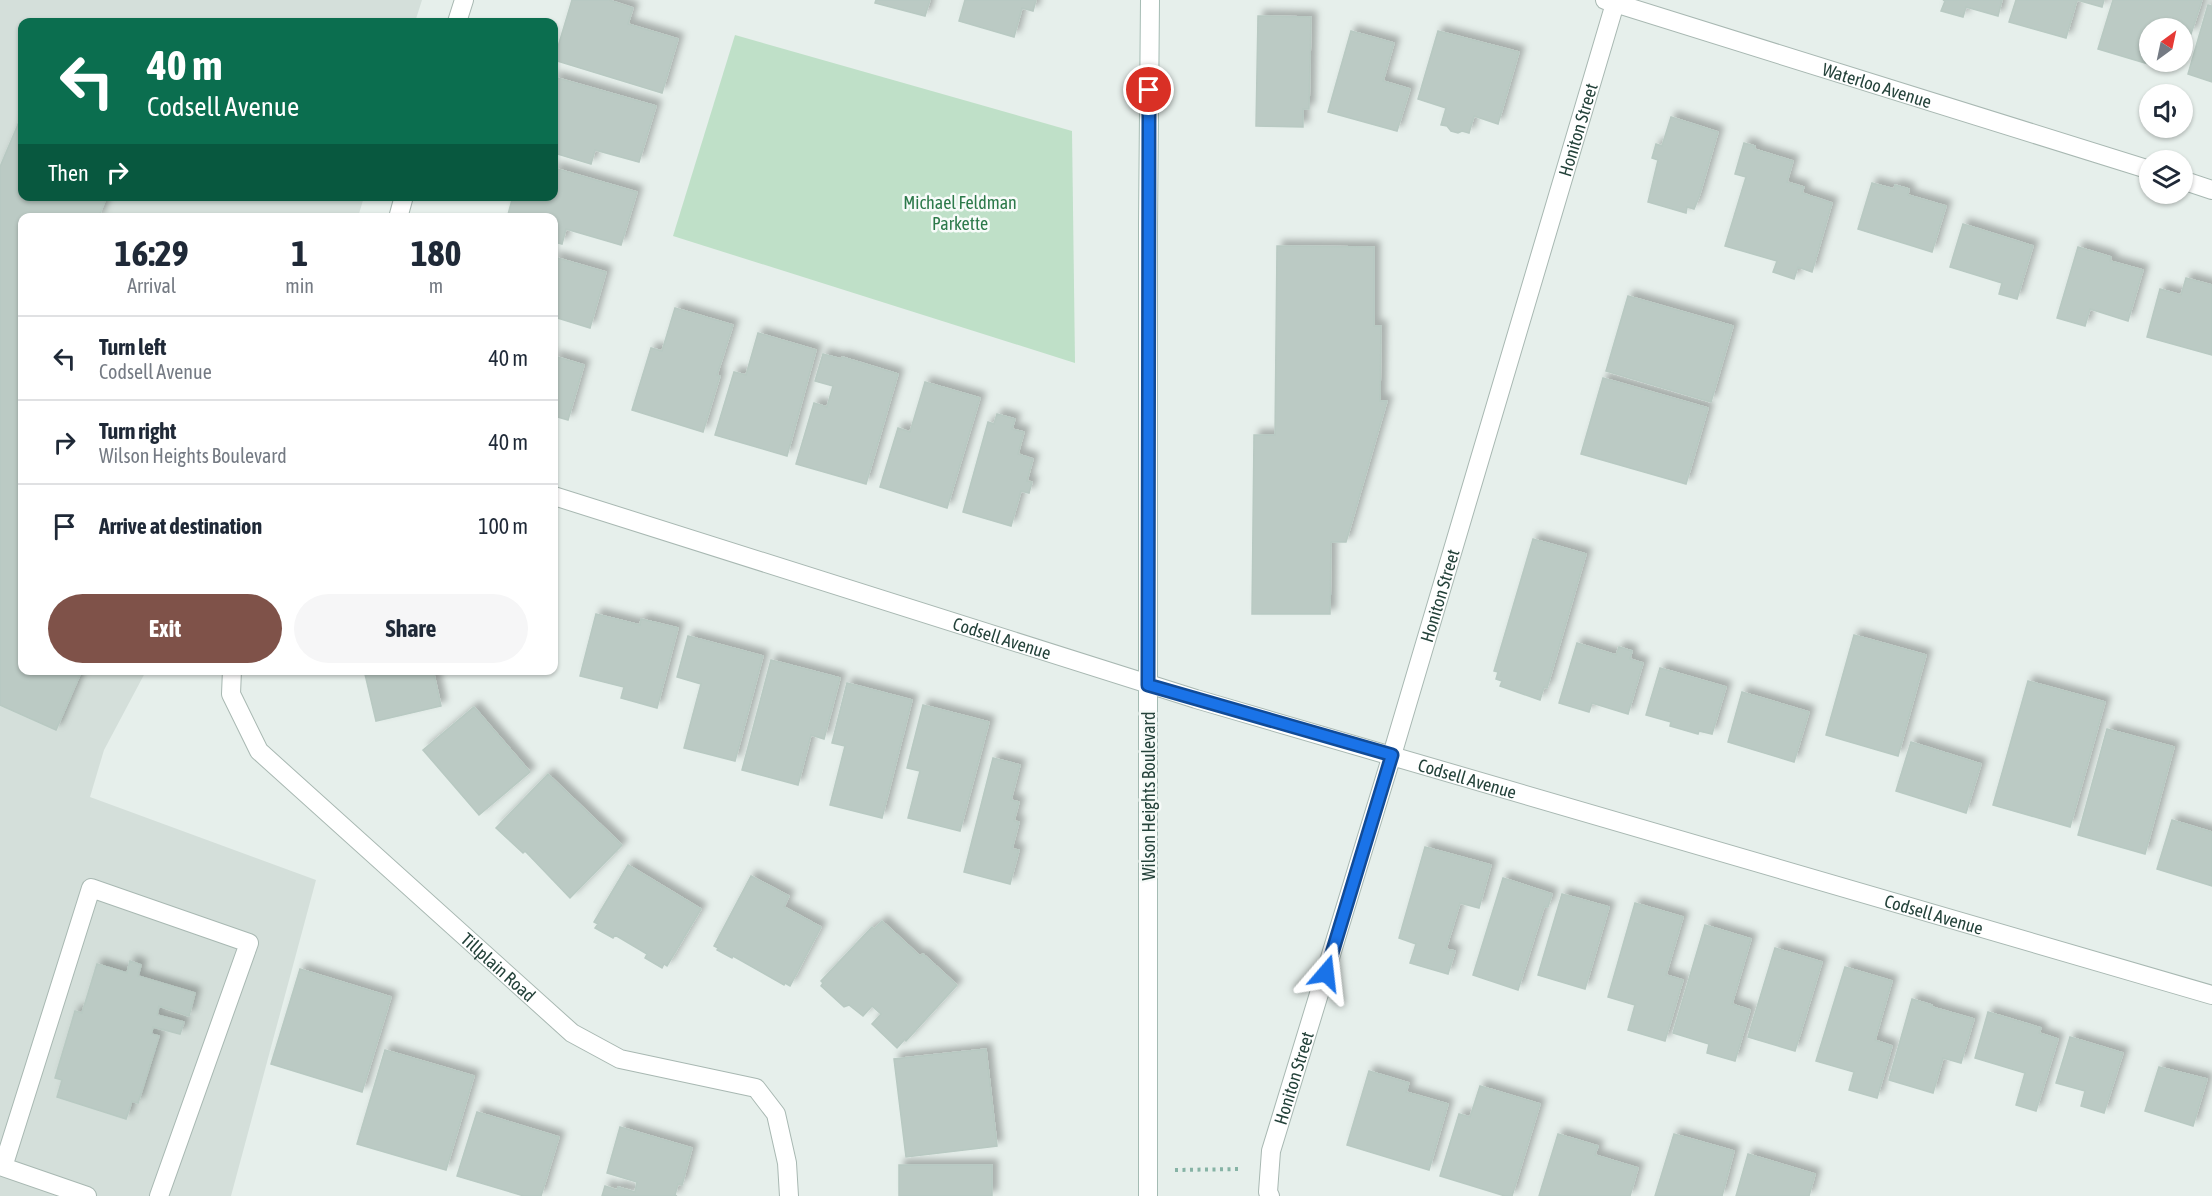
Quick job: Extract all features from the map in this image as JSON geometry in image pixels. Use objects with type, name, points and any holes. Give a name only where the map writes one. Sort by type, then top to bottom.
[{"type":"street","points":[[458,18],[464,0]]},
{"type":"street","name":"Wilson Heights Boulevard","points":[[1148,1196],[1150,0]]},
{"type":"street","name":"Waterloo Avenue","points":[[1612,1],[2139,167]]},
{"type":"street","name":"Honiton Street","points":[[1269,1194],[1271,1151],[1392,755],[1612,1]]},
{"type":"street","points":[[2193,184],[2212,190]]},
{"type":"street","name":"Codsell Avenue","points":[[558,497],[1148,685],[2212,995]]},
{"type":"street","name":"Tillplain Road","points":[[232,675],[231,694],[259,751],[572,1032],[620,1059],[756,1088],[776,1114],[787,1163],[789,1196]]},
{"type":"street","points":[[87,1196],[3,1167],[91,888],[249,944],[159,1196]]},
{"type":"path","points":[[1148,1171],[1270,1168]]},
{"type":"shaded area","points":[[0,0],[422,0],[416,18],[18,18],[18,201],[363,201],[359,213],[18,213],[18,675],[144,675],[104,750],[90,797],[316,880],[231,1196],[0,1196]]},
{"type":"green space","name":"Michael Feldman Parkette","points":[[735,35],[1072,131],[1075,363],[673,236]]},
{"type":"building","points":[[572,0],[609,0],[633,8],[628,24],[678,39],[662,93],[558,61],[558,47]]},
{"type":"building","points":[[876,0],[930,0],[925,16],[875,3]]},
{"type":"building","points":[[965,0],[1036,0],[1033,11],[1022,8],[1014,37],[959,21]]},
{"type":"building","points":[[1943,0],[2002,0],[1998,16],[1966,7],[1963,17],[1941,11],[1945,1]]},
{"type":"building","points":[[2016,0],[2077,0],[2066,38],[2009,22]]},
{"type":"building","points":[[2077,0],[2104,0],[2102,7]]},
{"type":"building","points":[[2113,0],[2202,0],[2193,28],[2193,18],[2139,18],[2139,61],[2098,49]]},
{"type":"building","points":[[2208,5],[2212,6],[2212,82],[2188,74],[2193,72],[2193,57]]},
{"type":"building","points":[[1258,16],[1311,17],[1309,109],[1303,109],[1303,127],[1256,126]]},
{"type":"building","points":[[1351,31],[1394,43],[1383,81],[1410,89],[1397,131],[1328,112]]},
{"type":"building","points":[[1438,31],[1519,52],[1498,124],[1474,116],[1469,133],[1451,131],[1447,126],[1441,125],[1446,108],[1418,99]]},
{"type":"building","points":[[558,78],[656,106],[639,162],[595,150],[591,164],[558,154]]},
{"type":"building","points":[[1671,117],[1718,132],[1699,197],[1694,209],[1687,207],[1686,213],[1648,202],[1658,160],[1652,158],[1656,144],[1662,146]]},
{"type":"building","points":[[18,124],[18,201],[105,201],[100,213],[18,213],[18,675],[80,675],[56,730],[0,705],[0,167]]},
{"type":"building","points":[[1744,143],[1755,146],[1754,149],[1793,161],[1787,182],[1804,187],[1802,193],[1832,203],[1812,272],[1798,267],[1794,279],[1773,272],[1777,261],[1725,246],[1746,177],[1735,174]]},
{"type":"building","points":[[558,169],[637,192],[621,245],[566,229],[562,244],[558,243],[558,213],[508,213],[512,201],[558,201]]},
{"type":"building","points":[[1872,183],[1894,189],[1895,185],[1909,189],[1908,195],[1946,206],[1932,252],[1858,229]]},
{"type":"building","points":[[1963,224],[2033,246],[2017,299],[1999,294],[2002,283],[1950,267]]},
{"type":"building","points":[[1277,246],[1374,247],[1374,326],[1381,326],[1380,401],[1387,401],[1346,542],[1331,542],[1330,614],[1252,614],[1254,435],[1275,435]]},
{"type":"building","points":[[2078,247],[2111,257],[2110,261],[2143,270],[2128,321],[2090,309],[2085,326],[2057,318]]},
{"type":"building","points":[[558,258],[606,272],[590,328],[558,318]]},
{"type":"building","points":[[2186,278],[2212,285],[2212,355],[2147,337],[2160,289],[2181,295]]},
{"type":"building","points":[[1628,296],[1733,326],[1711,402],[1606,371]]},
{"type":"building","points":[[675,308],[733,325],[717,375],[720,376],[703,432],[632,410],[651,348],[662,351]]},
{"type":"building","points":[[758,333],[816,350],[787,456],[715,435],[734,372],[746,375]]},
{"type":"building","points":[[823,354],[841,359],[842,357],[898,374],[866,484],[796,464],[814,403],[827,407],[833,386],[815,381]]},
{"type":"building","points":[[558,357],[584,365],[568,420],[558,417]]},
{"type":"building","points":[[1603,378],[1708,408],[1686,484],[1581,454]]},
{"type":"building","points":[[925,382],[980,398],[947,508],[880,487],[898,428],[910,432]]},
{"type":"building","points":[[997,414],[1015,419],[1012,429],[1024,432],[1018,454],[1033,459],[1027,481],[1032,482],[1029,493],[1021,491],[1011,526],[963,512],[988,422],[994,424]]},
{"type":"building","points":[[1533,539],[1586,554],[1547,688],[1544,687],[1540,700],[1500,686],[1502,681],[1496,679],[1498,672],[1494,671]]},
{"type":"building","points":[[596,614],[640,625],[641,619],[678,628],[657,708],[621,698],[624,687],[580,676]]},
{"type":"building","points":[[1854,635],[1926,655],[1898,756],[1826,735]]},
{"type":"building","points":[[688,636],[763,656],[735,761],[684,748],[701,684],[677,677]]},
{"type":"building","points":[[1577,643],[1616,655],[1619,647],[1632,651],[1630,659],[1643,663],[1628,714],[1592,703],[1589,712],[1559,703]]},
{"type":"building","points":[[771,660],[840,678],[824,739],[811,735],[798,785],[742,770]]},
{"type":"building","points":[[1660,668],[1726,687],[1712,734],[1699,731],[1698,734],[1670,726],[1671,722],[1646,715]]},
{"type":"building","points":[[365,675],[434,675],[441,706],[376,721]]},
{"type":"building","points":[[2028,681],[2105,702],[2070,827],[1993,805]]},
{"type":"building","points":[[847,683],[912,700],[882,818],[830,805],[845,746],[832,743]]},
{"type":"building","points":[[1742,692],[1809,712],[1794,762],[1728,742]]},
{"type":"building","points":[[923,705],[989,722],[960,831],[908,818],[920,771],[907,768]]},
{"type":"building","points":[[474,707],[530,772],[479,815],[423,750]]},
{"type":"building","points":[[2107,729],[2174,747],[2145,854],[2078,835]]},
{"type":"building","points":[[1911,742],[1981,764],[1966,813],[1896,791]]},
{"type":"building","points":[[993,758],[1020,765],[1011,800],[1019,802],[1014,821],[1019,822],[1012,849],[1019,850],[1010,884],[964,872]]},
{"type":"building","points":[[548,774],[622,845],[570,898],[525,851],[523,853],[496,828]]},
{"type":"building","points":[[2172,820],[2212,832],[2212,886],[2157,869]]},
{"type":"building","points":[[1425,847],[1491,865],[1479,908],[1460,903],[1446,949],[1455,951],[1448,974],[1410,963],[1416,944],[1399,938]]},
{"type":"building","points":[[628,865],[701,909],[667,966],[664,964],[662,968],[645,958],[647,954],[615,935],[613,938],[595,928],[598,924],[594,922]]},
{"type":"building","points":[[751,876],[789,896],[784,907],[821,927],[790,986],[785,983],[784,985],[733,956],[732,958],[714,946]]},
{"type":"building","points":[[1503,878],[1552,894],[1548,907],[1544,907],[1518,990],[1473,975]]},
{"type":"building","points":[[1562,894],[1609,907],[1585,989],[1538,975]]},
{"type":"building","points":[[1635,903],[1683,917],[1666,975],[1683,980],[1665,1041],[1628,1030],[1635,1005],[1608,997]]},
{"type":"building","points":[[882,921],[920,956],[923,954],[957,985],[897,1048],[872,1024],[881,1014],[872,1006],[863,1016],[849,1005],[844,1007],[821,986],[823,983],[821,981],[872,927],[874,929]]},
{"type":"building","points":[[1705,925],[1751,939],[1732,1004],[1750,1010],[1735,1061],[1707,1053],[1709,1044],[1673,1033]]},
{"type":"building","points":[[1775,948],[1822,962],[1795,1051],[1748,1037]]},
{"type":"building","points":[[130,961],[141,965],[138,976],[195,993],[189,1016],[159,1006],[157,1015],[184,1022],[180,1034],[153,1027],[151,1034],[159,1036],[138,1103],[132,1101],[126,1119],[57,1097],[62,1080],[55,1078],[75,1011],[82,1013],[97,964],[127,973]]},
{"type":"building","points":[[1845,967],[1892,981],[1875,1040],[1892,1046],[1877,1098],[1849,1090],[1854,1072],[1816,1061]]},
{"type":"building","points":[[300,969],[391,997],[362,1092],[271,1064]]},
{"type":"building","points":[[1912,999],[1974,1019],[1961,1063],[1943,1058],[1933,1093],[1889,1080]]},
{"type":"building","points":[[1988,1012],[2041,1028],[2039,1033],[2058,1039],[2036,1111],[2016,1105],[2025,1073],[1975,1058]]},
{"type":"building","points":[[2070,1037],[2123,1053],[2104,1113],[2081,1106],[2085,1091],[2056,1083]]},
{"type":"building","points":[[986,1049],[997,1146],[906,1157],[894,1059]]},
{"type":"building","points":[[385,1050],[474,1076],[446,1170],[357,1144]]},
{"type":"building","points":[[2159,1067],[2207,1079],[2193,1126],[2145,1111]]},
{"type":"building","points":[[1369,1071],[1409,1083],[1406,1092],[1448,1104],[1429,1170],[1347,1145]]},
{"type":"building","points":[[1480,1086],[1540,1104],[1512,1196],[1505,1196],[1440,1176],[1459,1114],[1470,1117]]},
{"type":"building","points":[[477,1112],[559,1137],[541,1196],[524,1196],[457,1176]]},
{"type":"building","points":[[620,1127],[692,1148],[682,1185],[678,1184],[675,1195],[677,1196],[602,1196],[605,1186],[635,1192],[637,1182],[607,1173]]},
{"type":"building","points":[[1558,1134],[1598,1146],[1595,1155],[1638,1168],[1630,1196],[1539,1196]]},
{"type":"building","points":[[1674,1134],[1734,1151],[1722,1196],[1655,1196]]},
{"type":"building","points":[[1748,1154],[1815,1174],[1809,1196],[1736,1196]]},
{"type":"building","points":[[899,1165],[992,1165],[992,1196],[899,1196]]},
{"type":"route","points":[[1149,90],[1148,685],[1392,755],[1326,973]]}]
